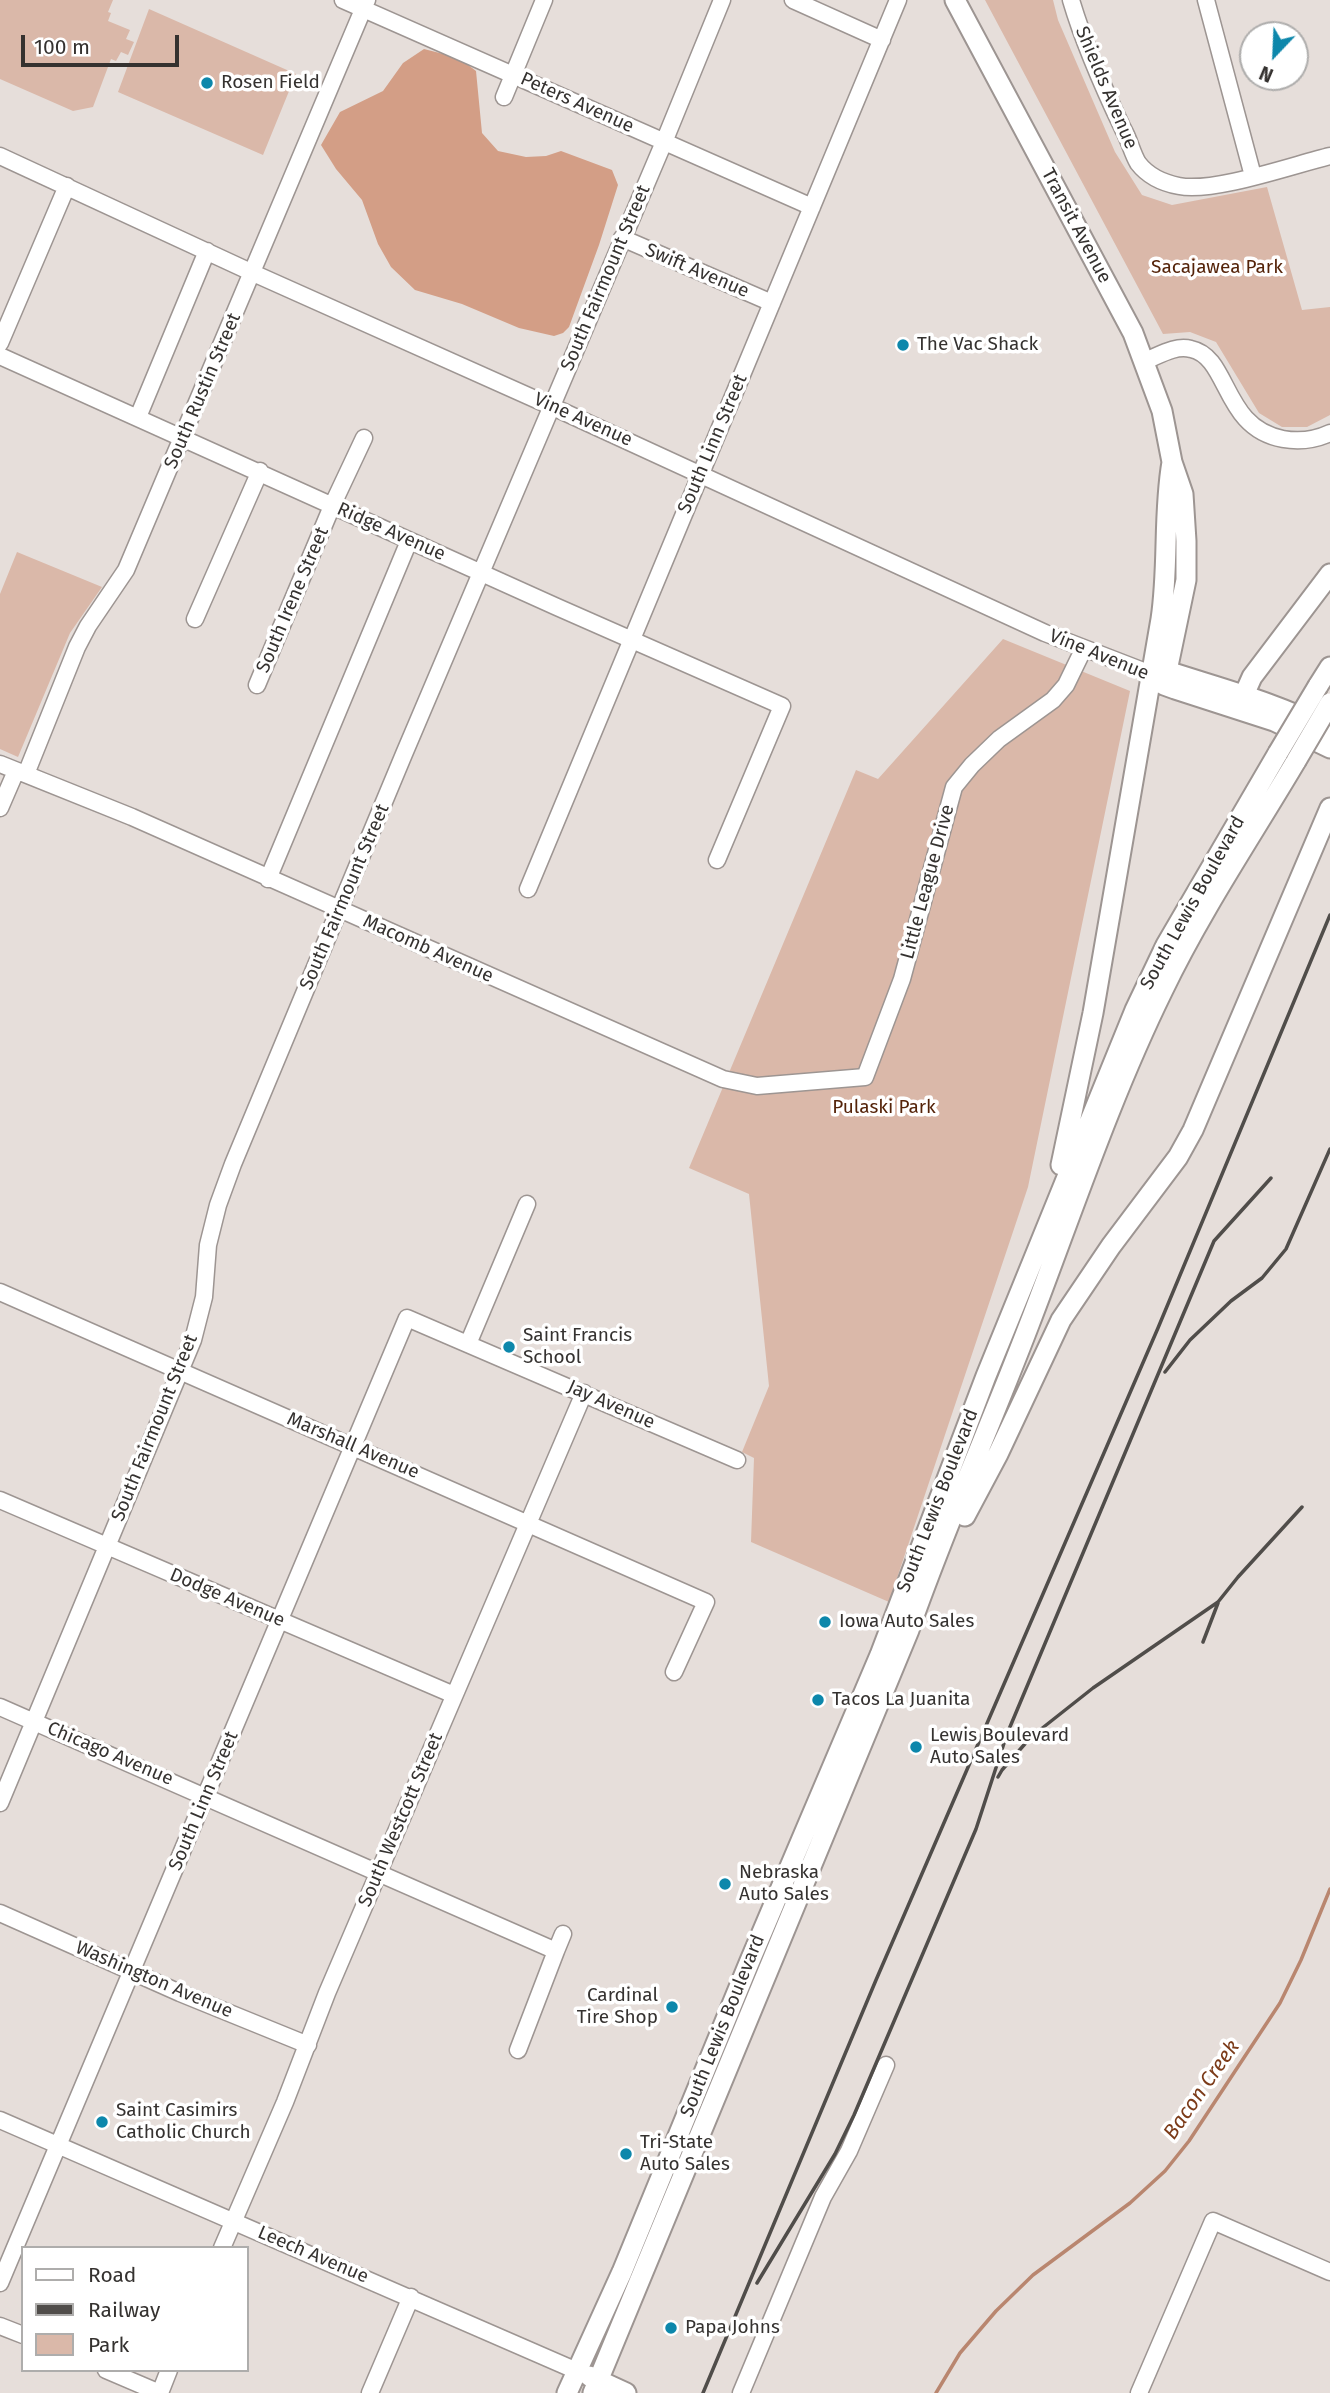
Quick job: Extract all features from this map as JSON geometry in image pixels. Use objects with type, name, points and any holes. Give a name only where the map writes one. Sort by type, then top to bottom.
[{"type":"main road","name":"Transit Avenue","points":[[955,0],[1133,333],[1163,411],[1172,461],[1166,496],[1166,586],[1161,676],[1078,1091],[1041,1240]]},
{"type":"main road","points":[[1245,704],[1252,677],[1330,573]]},
{"type":"main road","name":"South Lewis Boulevard","points":[[597,2389],[909,1630],[936,1555],[996,1413],[1114,1104],[1162,992],[1287,757],[1318,686],[1330,667]]},
{"type":"main road","points":[[1161,676],[1245,704],[1285,709],[1330,731]]},
{"type":"main road","name":"South Lewis Boulevard","points":[[567,2393],[622,2272],[876,1662],[986,1376],[1117,1052],[1166,945],[1287,757],[1330,703]]},
{"type":"main road","points":[[1245,704],[1330,748]]},
{"type":"main road","points":[[909,1630],[998,1454],[1061,1320],[1111,1246],[1178,1157],[1193,1130],[1217,1079],[1330,808]]},
{"type":"main road","name":"Leech Avenue","points":[[577,2371],[597,2389],[626,2393]]},
{"type":"street","name":"Peters Avenue","points":[[343,0],[365,5],[513,75],[811,207]]},
{"type":"street","points":[[503,97],[544,0]]},
{"type":"street","name":"South Fairmount Street","points":[[0,1803],[200,1318],[208,1245],[218,1205],[722,0]]},
{"type":"street","points":[[793,0],[882,40]]},
{"type":"street","name":"South Linn Street","points":[[528,889],[898,0]]},
{"type":"street","name":"Shields Avenue","points":[[1071,0],[1110,102],[1138,162],[1147,172],[1160,181],[1190,187],[1253,176]]},
{"type":"street","points":[[1206,0],[1253,176],[1330,156]]},
{"type":"street","name":"South Rustin Street","points":[[0,808],[21,772],[93,618],[126,570],[365,5]]},
{"type":"street","name":"Vine Avenue","points":[[0,156],[1083,650],[1161,676]]},
{"type":"street","points":[[0,343],[67,186]]},
{"type":"street","name":"Swift Avenue","points":[[622,238],[772,303]]},
{"type":"street","points":[[138,417],[207,251]]},
{"type":"street","points":[[1146,361],[1178,348],[1198,351],[1215,367],[1239,413],[1256,428],[1273,437],[1292,441],[1308,440],[1330,433]]},
{"type":"street","name":"Ridge Avenue","points":[[0,356],[782,706],[717,860]]},
{"type":"street","name":"South Irene Street","points":[[257,685],[332,506],[364,438]]},
{"type":"street","points":[[195,619],[260,471]]},
{"type":"street","points":[[268,879],[409,541]]},
{"type":"street","name":"Little League Drive","points":[[865,1077],[902,979],[954,788],[972,765],[999,739],[1053,700],[1066,685],[1083,650]]},
{"type":"street","name":"Macomb Avenue","points":[[0,764],[132,817],[723,1079],[757,1086],[865,1077]]},
{"type":"street","points":[[468,1344],[527,1204]]},
{"type":"street","name":"Marshall Avenue","points":[[2,1299],[354,1446],[706,1602],[674,1672]]},
{"type":"street","name":"South Linn Street","points":[[0,2283],[407,1318]]},
{"type":"street","name":"Jay Avenue","points":[[407,1318],[737,1460]]},
{"type":"street","name":"South Westcott Street","points":[[223,2246],[308,2045],[327,1993],[584,1393]]},
{"type":"street","name":"Dodge Avenue","points":[[0,1500],[454,1695]]},
{"type":"street","name":"Chicago Avenue","points":[[0,1707],[379,1871],[556,1951]]},
{"type":"street","name":"Washington Avenue","points":[[0,1913],[132,1972],[308,2045]]},
{"type":"street","points":[[518,2050],[562,1934]]},
{"type":"street","points":[[741,2393],[823,2197],[849,2151],[886,2065]]},
{"type":"street","name":"Leech Avenue","points":[[0,2120],[577,2371]]},
{"type":"street","points":[[1139,2393],[1213,2221],[1330,2272]]},
{"type":"street","points":[[370,2393],[411,2297]]},
{"type":"street","points":[[0,2326],[21,2334]]},
{"type":"street","points":[[111,2372],[160,2393],[168,2372]]},
{"type":"green space","points":[[0,0],[113,0],[108,21],[130,30],[126,39],[134,42],[128,55],[121,52],[116,61],[111,59],[93,107],[73,111],[0,79]]},
{"type":"green space","name":"Sacajawea Park","points":[[985,0],[1053,0],[1058,20],[1115,152],[1142,195],[1172,205],[1267,187],[1302,310],[1330,307],[1330,415],[1307,427],[1282,427],[1259,413],[1216,342],[1190,332],[1163,334]]},
{"type":"green space","name":"Rosen Field","points":[[149,9],[296,74],[263,155],[118,92]]},
{"type":"green space","points":[[17,552],[102,587],[70,633],[18,757],[0,749],[0,594]]},
{"type":"green space","name":"Pulaski Park","points":[[1003,639],[1130,691],[1028,1187],[889,1602],[751,1542],[754,1458],[742,1452],[769,1386],[749,1194],[689,1168],[856,770],[878,779]]},
{"type":"shaded area","points":[[424,49],[459,58],[476,71],[482,133],[498,151],[526,157],[546,156],[561,151],[612,170],[618,185],[569,327],[563,333],[554,336],[519,328],[462,304],[415,290],[391,267],[378,244],[362,200],[336,169],[321,145],[340,112],[383,91],[403,63]]},
{"type":"waterway","name":"Bacon Creek","points":[[936,2393],[960,2353],[996,2311],[1033,2275],[1130,2203],[1165,2171],[1189,2141],[1280,2003],[1330,1889]]},
{"type":"railway","points":[[703,2393],[876,1980],[1158,1328],[1330,915]]},
{"type":"railway","points":[[1165,1372],[1190,1340],[1231,1301],[1262,1278],[1286,1249],[1330,1149]]},
{"type":"railway","points":[[757,2283],[835,2154],[854,2115],[976,1829],[1007,1734],[1214,1241],[1271,1178]]},
{"type":"railway","points":[[998,1777],[1031,1737],[1093,1688],[1218,1602],[1302,1507]]},
{"type":"railway","points":[[1203,1642],[1218,1603]]},
{"type":"place","name":"Rosen Field","points":[[207,83]]},
{"type":"place","name":"The Vac Shack","points":[[903,345]]},
{"type":"place","name":"Saint Francis School","points":[[509,1347]]},
{"type":"place","name":"Iowa Auto Sales","points":[[825,1622]]},
{"type":"place","name":"Tacos La Juanita","points":[[818,1700]]},
{"type":"place","name":"Lewis Boulevard Auto Sales","points":[[916,1747]]},
{"type":"place","name":"Nebraska Auto Sales","points":[[725,1884]]},
{"type":"place","name":"Cardinal Tire Shop","points":[[672,2007]]},
{"type":"place","name":"Saint Casimirs Catholic Church","points":[[102,2122]]},
{"type":"place","name":"Tri-State Auto Sales","points":[[626,2154]]},
{"type":"place","name":"Papa Johns","points":[[671,2328]]}]
